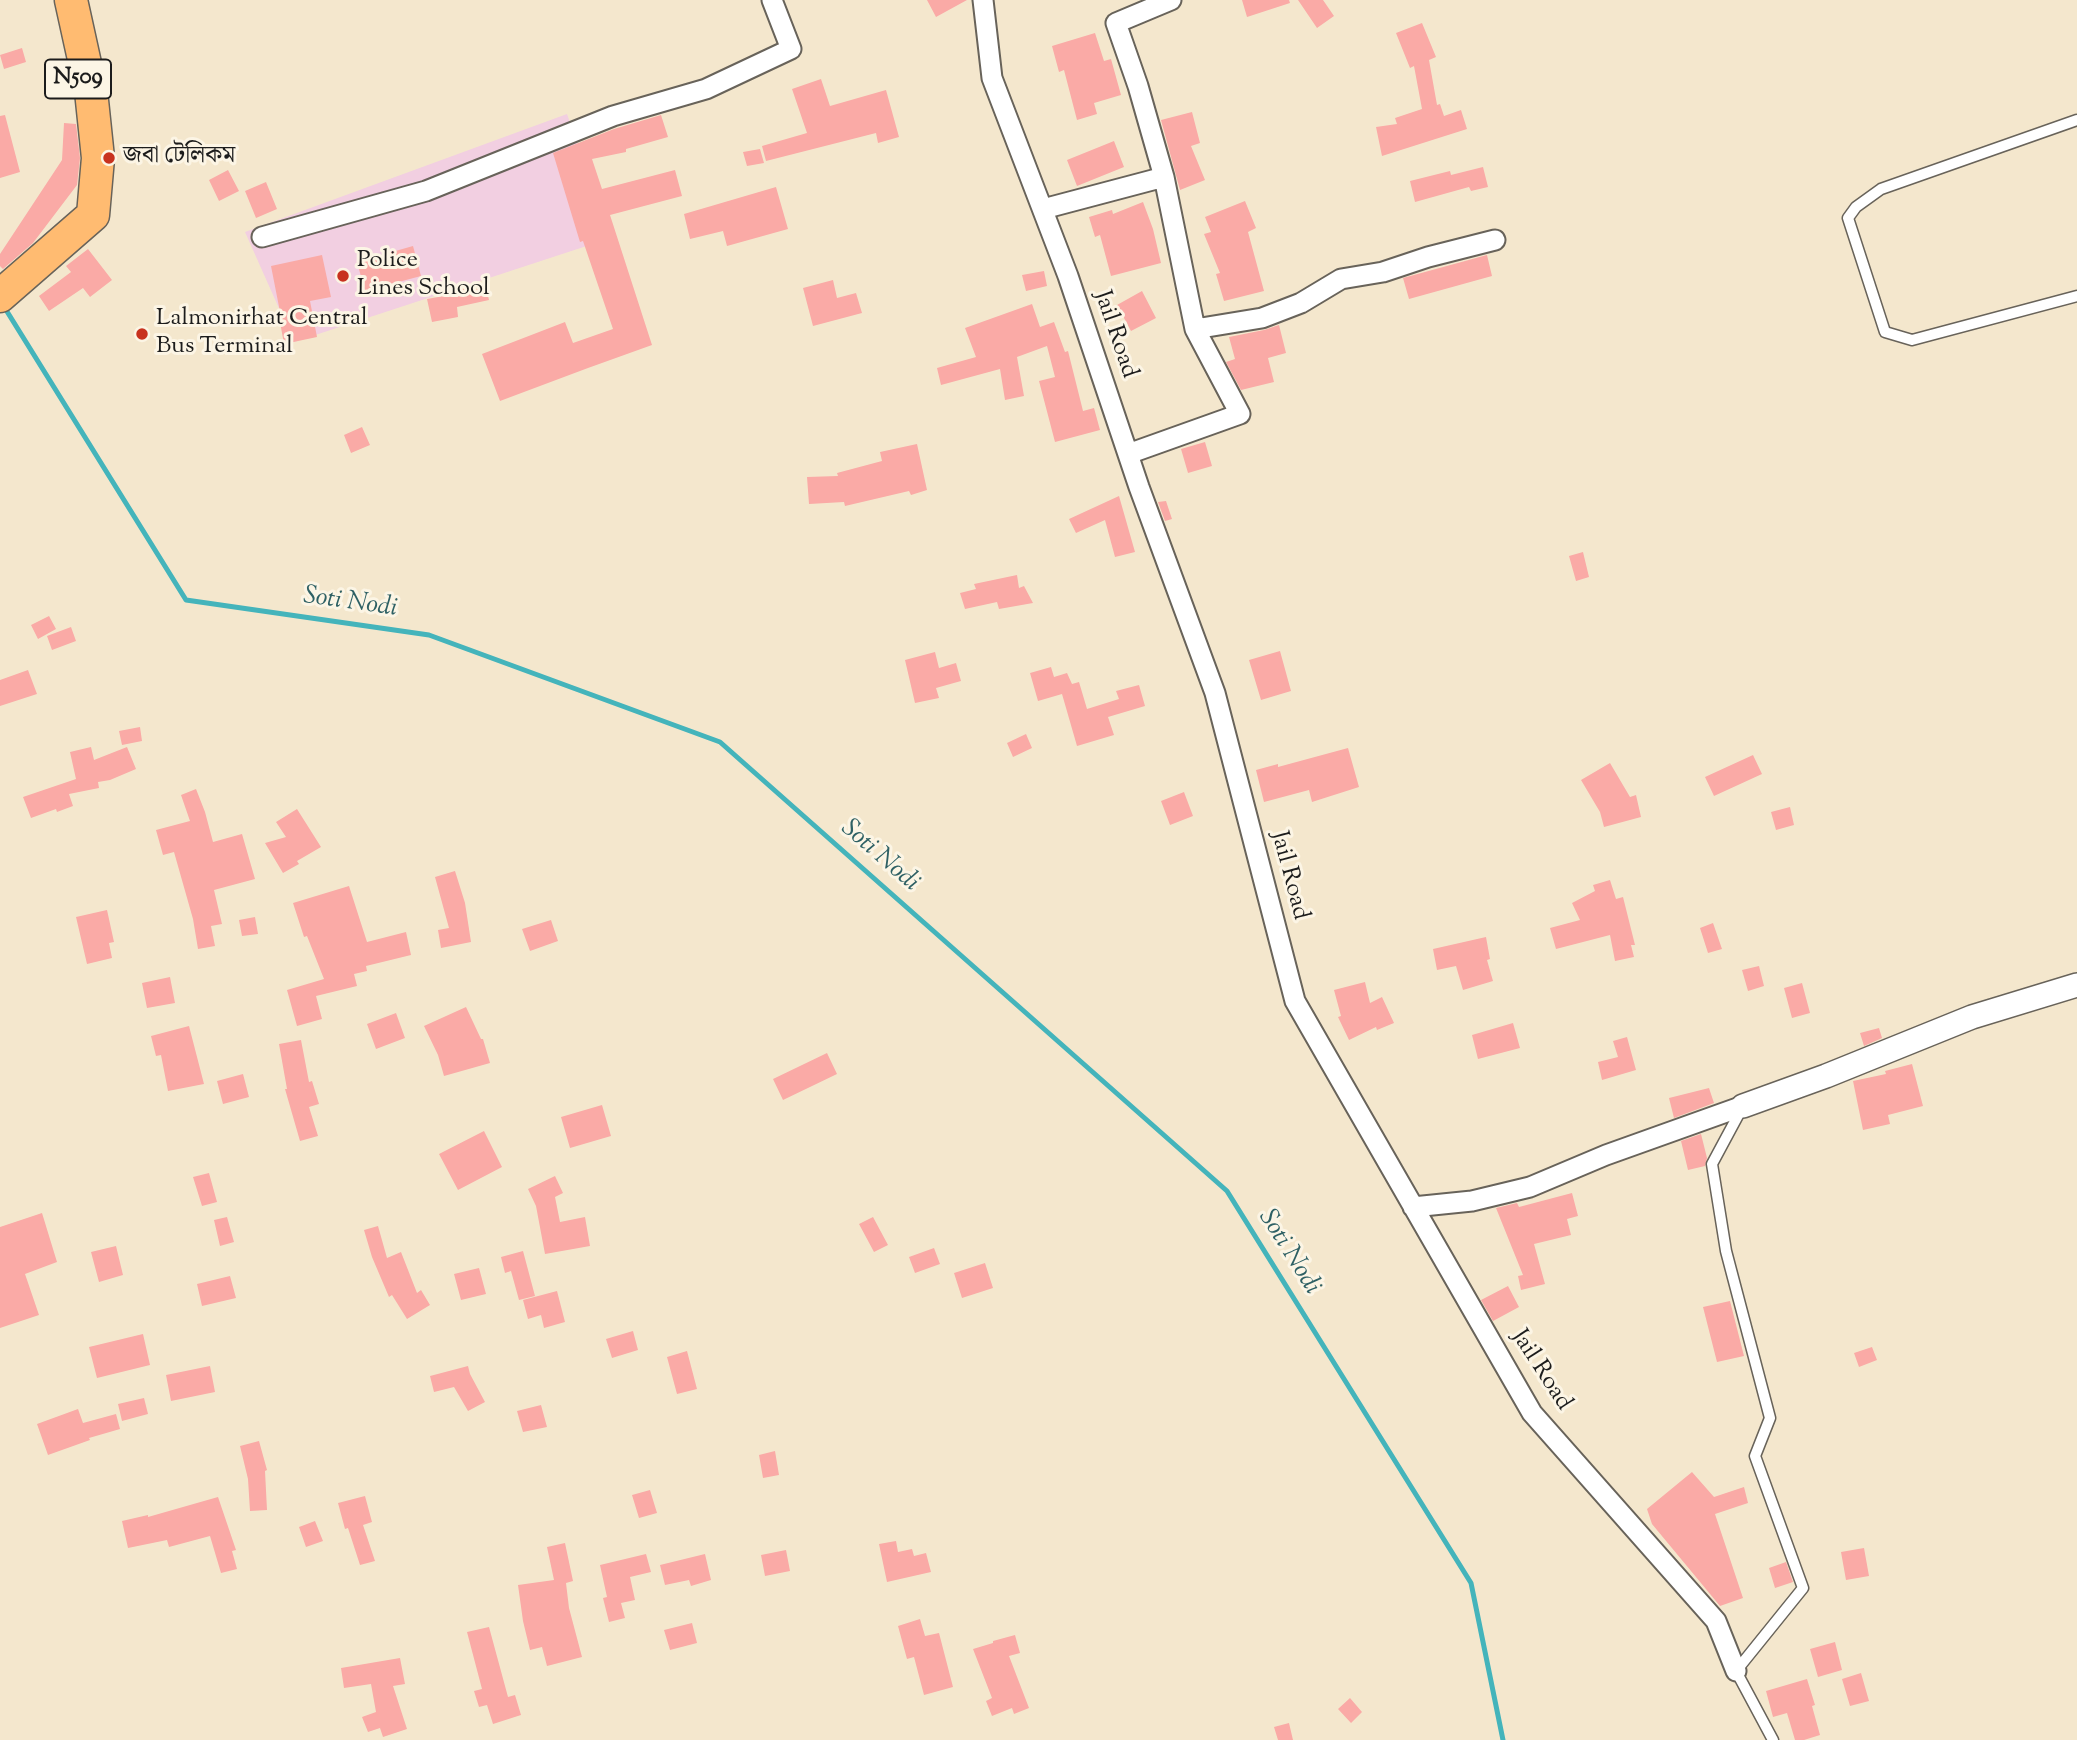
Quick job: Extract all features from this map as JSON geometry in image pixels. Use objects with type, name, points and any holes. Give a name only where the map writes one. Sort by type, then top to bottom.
[{"type":"highway","name":"N509","points":[[58,0],[98,158]]},
{"type":"highway","name":"N509","points":[[0,296],[93,215],[98,158],[90,91],[71,0]]},
{"type":"street","points":[[262,237],[426,191],[613,116],[706,89],[791,49],[772,0]]},
{"type":"street","name":"Jail Road","points":[[983,0],[992,78],[1068,276],[1128,454],[1215,693],[1295,1001],[1532,1413],[1716,1621],[1735,1671]]},
{"type":"street","points":[[1128,454],[1240,414],[1195,330],[1164,177],[1138,86],[1116,23],[1171,0]]},
{"type":"street","points":[[1042,209],[1164,177]]},
{"type":"street","points":[[1195,330],[1262,318],[1301,303],[1341,279],[1382,272],[1495,240]]},
{"type":"street","points":[[1413,1208],[1472,1201],[1530,1187],[1606,1155],[1826,1076],[1972,1017],[2077,985]]},
{"type":"lane","points":[[2077,120],[1881,189],[1856,207],[1848,218],[1885,332],[1912,340],[2077,296]]},
{"type":"lane","points":[[1743,1106],[1712,1164],[1726,1251],[1770,1418],[1755,1456],[1803,1588],[1735,1671],[1773,1740]]},
{"type":"shaded area","points":[[567,114],[611,238],[294,342],[245,232]]},
{"type":"building","points":[[927,0],[967,0],[936,17]]},
{"type":"building","points":[[1242,0],[1289,0],[1290,3],[1247,17]]},
{"type":"building","points":[[1298,0],[1323,0],[1334,16],[1317,28]]},
{"type":"building","points":[[1422,23],[1436,57],[1429,60],[1437,105],[1440,104],[1444,116],[1461,110],[1467,129],[1382,156],[1376,127],[1397,124],[1395,118],[1422,109],[1414,66],[1410,68],[1396,33]]},
{"type":"building","points":[[1095,33],[1104,61],[1111,59],[1121,95],[1094,103],[1097,114],[1077,120],[1064,70],[1059,72],[1052,46]]},
{"type":"building","points":[[22,48],[26,62],[4,69],[0,55]]},
{"type":"building","points":[[821,79],[830,106],[886,90],[899,137],[878,143],[876,133],[766,161],[762,146],[807,133],[792,89]]},
{"type":"building","points":[[1192,112],[1200,143],[1191,146],[1205,180],[1180,190],[1161,120]]},
{"type":"building","points":[[5,115],[20,172],[0,178],[0,116]]},
{"type":"building","points":[[661,115],[668,137],[626,149],[626,152],[592,159],[602,189],[675,170],[682,196],[610,215],[652,345],[500,401],[482,354],[565,322],[573,343],[613,329],[583,241],[580,242],[553,153],[614,129]]},
{"type":"building","points":[[64,123],[76,124],[80,158],[77,185],[33,243],[3,269],[0,266],[0,254],[62,160]]},
{"type":"building","points":[[1114,141],[1124,167],[1077,186],[1067,160]]},
{"type":"building","points":[[760,149],[764,163],[747,166],[743,152]]},
{"type":"building","points":[[1483,167],[1488,187],[1471,191],[1469,187],[1415,202],[1410,181],[1450,171],[1451,175]]},
{"type":"building","points":[[228,170],[239,191],[219,201],[209,180]]},
{"type":"building","points":[[266,182],[277,209],[256,218],[245,191]]},
{"type":"building","points":[[776,187],[788,229],[727,246],[723,231],[690,239],[684,214]]},
{"type":"building","points":[[1245,201],[1256,228],[1248,232],[1264,291],[1224,301],[1216,274],[1220,273],[1204,234],[1211,232],[1205,217]]},
{"type":"building","points":[[1143,202],[1161,263],[1111,276],[1100,235],[1095,237],[1089,217],[1112,210],[1113,214]]},
{"type":"building","points":[[413,246],[421,276],[365,291],[357,262]]},
{"type":"building","points":[[88,249],[112,280],[90,297],[83,288],[49,311],[39,296],[71,272],[66,266]]},
{"type":"building","points":[[322,255],[331,297],[310,301],[317,337],[284,344],[271,266]]},
{"type":"building","points":[[1487,255],[1492,276],[1409,299],[1403,278]]},
{"type":"building","points":[[1044,271],[1047,286],[1026,291],[1022,275]]},
{"type":"building","points":[[833,280],[837,298],[856,293],[862,313],[813,326],[803,288]]},
{"type":"building","points":[[473,287],[474,290],[486,288],[489,300],[457,307],[458,317],[432,322],[427,299],[455,294],[455,291]]},
{"type":"building","points":[[1142,291],[1156,318],[1131,331],[1117,305]]},
{"type":"building","points":[[1032,304],[1040,327],[1054,322],[1065,352],[1068,351],[1083,411],[1094,408],[1100,430],[1055,442],[1039,381],[1055,377],[1047,346],[1017,357],[1024,396],[1005,400],[1000,369],[941,385],[937,368],[976,357],[965,328]]},
{"type":"building","points":[[1279,325],[1286,353],[1268,358],[1274,382],[1241,390],[1226,362],[1235,359],[1229,337]]},
{"type":"building","points":[[362,427],[370,445],[351,453],[344,435]]},
{"type":"building","points":[[1205,442],[1212,466],[1188,473],[1181,449]]},
{"type":"building","points":[[917,444],[927,490],[911,495],[909,491],[845,506],[844,502],[809,504],[807,477],[838,476],[837,473],[882,461],[880,452]]},
{"type":"building","points":[[1119,496],[1135,552],[1115,557],[1105,520],[1076,533],[1069,519]]},
{"type":"building","points":[[1166,501],[1172,519],[1165,521],[1158,502]]},
{"type":"building","points":[[1583,552],[1589,577],[1576,581],[1569,556]]},
{"type":"building","points":[[1017,575],[1019,588],[1024,586],[1033,603],[999,609],[997,602],[965,609],[960,593],[976,589],[974,584]]},
{"type":"building","points":[[49,616],[56,629],[38,639],[31,625]]},
{"type":"building","points":[[71,627],[76,641],[52,650],[47,636]]},
{"type":"building","points":[[1280,651],[1291,691],[1261,700],[1249,660]]},
{"type":"building","points":[[935,652],[939,668],[956,663],[961,681],[936,688],[939,698],[915,703],[905,660]]},
{"type":"building","points":[[1051,667],[1054,677],[1067,673],[1072,684],[1079,682],[1087,709],[1119,699],[1116,691],[1139,685],[1145,706],[1108,717],[1114,735],[1077,746],[1062,694],[1038,701],[1030,673]]},
{"type":"building","points":[[28,670],[37,694],[0,706],[0,680]]},
{"type":"building","points":[[140,727],[142,741],[122,745],[119,731]]},
{"type":"building","points":[[1026,734],[1032,748],[1013,757],[1007,743]]},
{"type":"building","points":[[91,747],[94,760],[127,747],[136,769],[98,782],[99,788],[69,794],[73,806],[31,818],[23,797],[76,779],[70,752]]},
{"type":"building","points":[[1348,748],[1359,787],[1312,802],[1309,790],[1264,802],[1256,770],[1278,764],[1278,767]]},
{"type":"building","points":[[1753,755],[1762,774],[1714,796],[1705,777]]},
{"type":"building","points":[[1610,763],[1630,797],[1636,795],[1641,817],[1604,827],[1600,812],[1581,780]]},
{"type":"building","points":[[196,789],[213,842],[242,834],[255,879],[214,890],[222,924],[211,926],[215,946],[198,949],[193,919],[174,852],[163,855],[156,830],[190,821],[181,795]]},
{"type":"building","points":[[1184,792],[1193,816],[1170,825],[1161,801]]},
{"type":"building","points":[[1790,807],[1794,825],[1776,830],[1771,812]]},
{"type":"building","points":[[297,809],[321,847],[283,873],[265,843],[286,837],[276,822]]},
{"type":"building","points":[[455,871],[465,903],[471,942],[441,948],[438,930],[449,928],[435,877]]},
{"type":"building","points":[[1610,880],[1616,899],[1623,897],[1635,945],[1631,945],[1634,957],[1615,961],[1610,935],[1556,949],[1550,928],[1580,920],[1572,903],[1595,891],[1593,885]]},
{"type":"building","points":[[349,886],[367,942],[406,932],[411,955],[366,966],[367,971],[354,974],[357,986],[316,996],[322,1019],[297,1026],[287,990],[324,979],[307,936],[304,937],[293,903]]},
{"type":"building","points":[[107,910],[114,942],[109,943],[112,958],[87,964],[76,917]]},
{"type":"building","points":[[255,917],[258,934],[242,936],[239,920]]},
{"type":"building","points":[[551,920],[558,941],[530,951],[522,929]]},
{"type":"building","points":[[1713,923],[1722,949],[1708,953],[1700,928]]},
{"type":"building","points":[[1486,937],[1490,959],[1487,960],[1493,981],[1463,990],[1456,966],[1437,970],[1433,949]]},
{"type":"building","points":[[1759,966],[1764,986],[1748,991],[1742,970]]},
{"type":"building","points":[[170,977],[175,1003],[147,1008],[142,983]]},
{"type":"building","points":[[1365,982],[1370,1003],[1382,997],[1394,1023],[1377,1030],[1376,1027],[1349,1040],[1338,1017],[1341,1016],[1334,990]]},
{"type":"building","points":[[1802,983],[1810,1013],[1792,1018],[1784,988]]},
{"type":"building","points":[[466,1007],[483,1039],[490,1063],[444,1076],[438,1055],[424,1026]]},
{"type":"building","points":[[396,1013],[405,1038],[376,1049],[367,1024]]},
{"type":"building","points":[[1513,1023],[1520,1048],[1478,1059],[1472,1035]]},
{"type":"building","points":[[189,1026],[204,1084],[168,1091],[161,1055],[156,1056],[151,1036]]},
{"type":"building","points":[[1879,1028],[1882,1038],[1864,1046],[1860,1033]]},
{"type":"building","points":[[1627,1037],[1636,1070],[1602,1080],[1598,1062],[1618,1057],[1613,1041]]},
{"type":"building","points":[[301,1040],[309,1082],[312,1081],[319,1104],[309,1107],[318,1136],[300,1141],[285,1089],[279,1044]]},
{"type":"building","points":[[827,1053],[837,1074],[783,1100],[773,1079]]},
{"type":"building","points":[[1912,1064],[1923,1106],[1888,1115],[1890,1124],[1863,1130],[1853,1081],[1886,1074],[1885,1071]]},
{"type":"building","points":[[243,1074],[249,1097],[223,1104],[217,1081]]},
{"type":"building","points":[[1709,1088],[1714,1103],[1674,1118],[1669,1098]]},
{"type":"building","points":[[602,1105],[611,1136],[570,1148],[561,1117]]},
{"type":"building","points":[[484,1131],[502,1167],[458,1190],[439,1154]]},
{"type":"building","points":[[1701,1134],[1707,1158],[1705,1166],[1688,1170],[1681,1141]]},
{"type":"building","points":[[209,1173],[217,1202],[202,1206],[193,1177]]},
{"type":"building","points":[[555,1176],[563,1193],[555,1197],[560,1222],[585,1217],[590,1246],[545,1254],[536,1206],[528,1189]]},
{"type":"building","points":[[1572,1193],[1578,1216],[1567,1219],[1571,1235],[1534,1244],[1545,1284],[1521,1290],[1518,1276],[1523,1275],[1496,1208],[1517,1203],[1519,1207]]},
{"type":"building","points":[[42,1213],[57,1262],[25,1274],[39,1315],[0,1328],[0,1227]]},
{"type":"building","points":[[227,1217],[234,1242],[220,1246],[214,1220]]},
{"type":"building","points":[[873,1217],[888,1245],[874,1252],[859,1224]]},
{"type":"building","points":[[378,1226],[387,1258],[401,1252],[417,1293],[421,1290],[430,1305],[407,1319],[392,1295],[389,1297],[372,1257],[364,1230]]},
{"type":"building","points":[[116,1246],[123,1275],[99,1282],[91,1252]]},
{"type":"building","points":[[934,1248],[940,1264],[915,1273],[909,1257]]},
{"type":"building","points":[[523,1251],[535,1296],[519,1300],[511,1271],[505,1273],[501,1257]]},
{"type":"building","points":[[985,1263],[993,1288],[962,1298],[954,1273]]},
{"type":"building","points":[[479,1268],[486,1294],[461,1300],[454,1274]]},
{"type":"building","points":[[230,1276],[236,1298],[202,1306],[197,1284]]},
{"type":"building","points":[[1508,1286],[1519,1307],[1493,1321],[1481,1300]]},
{"type":"building","points":[[557,1291],[565,1322],[544,1328],[541,1315],[528,1319],[523,1300]]},
{"type":"building","points":[[1730,1301],[1744,1356],[1717,1362],[1703,1307]]},
{"type":"building","points":[[633,1331],[638,1350],[612,1358],[606,1339]]},
{"type":"building","points":[[143,1334],[150,1365],[97,1378],[89,1347]]},
{"type":"building","points":[[1872,1347],[1877,1360],[1859,1367],[1854,1353]]},
{"type":"building","points":[[687,1351],[697,1389],[677,1394],[667,1357]]},
{"type":"building","points":[[210,1366],[215,1392],[171,1401],[166,1375]]},
{"type":"building","points":[[468,1366],[485,1402],[468,1411],[454,1387],[434,1392],[430,1376]]},
{"type":"building","points":[[144,1398],[148,1414],[122,1421],[118,1404]]},
{"type":"building","points":[[541,1405],[547,1427],[523,1432],[517,1411]]},
{"type":"building","points":[[78,1409],[83,1423],[116,1414],[120,1429],[48,1455],[37,1424]]},
{"type":"building","points":[[259,1441],[267,1470],[267,1510],[250,1511],[248,1479],[240,1446]]},
{"type":"building","points":[[775,1451],[779,1475],[763,1478],[759,1455]]},
{"type":"building","points":[[1692,1472],[1714,1497],[1744,1487],[1748,1503],[1715,1514],[1743,1598],[1720,1606],[1652,1524],[1647,1509]]},
{"type":"building","points":[[650,1490],[657,1513],[639,1518],[632,1495]]},
{"type":"building","points":[[365,1496],[372,1522],[363,1525],[375,1561],[360,1565],[338,1503]]},
{"type":"building","points":[[218,1497],[236,1550],[232,1551],[237,1569],[221,1573],[210,1536],[169,1547],[167,1540],[128,1548],[122,1521],[148,1517]]},
{"type":"building","points":[[315,1521],[323,1541],[306,1547],[299,1527]]},
{"type":"building","points":[[896,1541],[898,1552],[912,1549],[914,1556],[926,1553],[931,1572],[887,1582],[879,1544]]},
{"type":"building","points":[[565,1543],[573,1581],[566,1583],[569,1608],[582,1657],[547,1666],[542,1647],[530,1650],[518,1585],[554,1580],[547,1547]]},
{"type":"building","points":[[1864,1548],[1869,1576],[1846,1580],[1841,1552]]},
{"type":"building","points":[[786,1550],[790,1571],[765,1576],[761,1555]]},
{"type":"building","points":[[646,1554],[651,1572],[630,1577],[635,1600],[621,1603],[625,1618],[609,1622],[603,1598],[607,1597],[600,1565]]},
{"type":"building","points":[[705,1554],[711,1580],[691,1586],[689,1580],[665,1585],[660,1565]]},
{"type":"building","points":[[1786,1562],[1793,1582],[1775,1588],[1769,1568]]},
{"type":"building","points":[[920,1619],[925,1636],[939,1633],[953,1687],[924,1695],[914,1657],[907,1659],[898,1626]]},
{"type":"building","points":[[692,1623],[697,1643],[670,1650],[664,1630]]},
{"type":"building","points":[[489,1627],[508,1697],[515,1695],[521,1715],[493,1724],[487,1705],[479,1707],[474,1691],[482,1689],[467,1632]]},
{"type":"building","points":[[1015,1635],[1020,1653],[1009,1656],[1029,1708],[1014,1714],[1012,1708],[992,1716],[986,1701],[992,1698],[973,1649]]},
{"type":"building","points":[[1835,1642],[1842,1670],[1818,1677],[1810,1649]]},
{"type":"building","points":[[400,1658],[405,1684],[393,1686],[407,1729],[383,1737],[380,1728],[368,1732],[362,1717],[376,1712],[371,1684],[344,1688],[341,1668]]},
{"type":"building","points":[[1861,1673],[1869,1701],[1850,1706],[1842,1679]]},
{"type":"building","points":[[1807,1679],[1820,1735],[1795,1740],[1787,1713],[1773,1717],[1766,1691]]},
{"type":"building","points":[[1350,1698],[1362,1712],[1351,1723],[1338,1709]]},
{"type":"building","points":[[1289,1723],[1293,1740],[1278,1740],[1274,1727]]},
{"type":"waterway","name":"Soti Nodi","points":[[3,305],[186,600],[429,635],[720,742],[1227,1191],[1471,1583],[1503,1740]]},
{"type":"place","name":"জবা টেলিকম","points":[[109,158]]},
{"type":"place","name":"Police Lines School","points":[[343,276]]},
{"type":"place","name":"Lalmonirhat Central Bus Terminal","points":[[142,334]]}]
